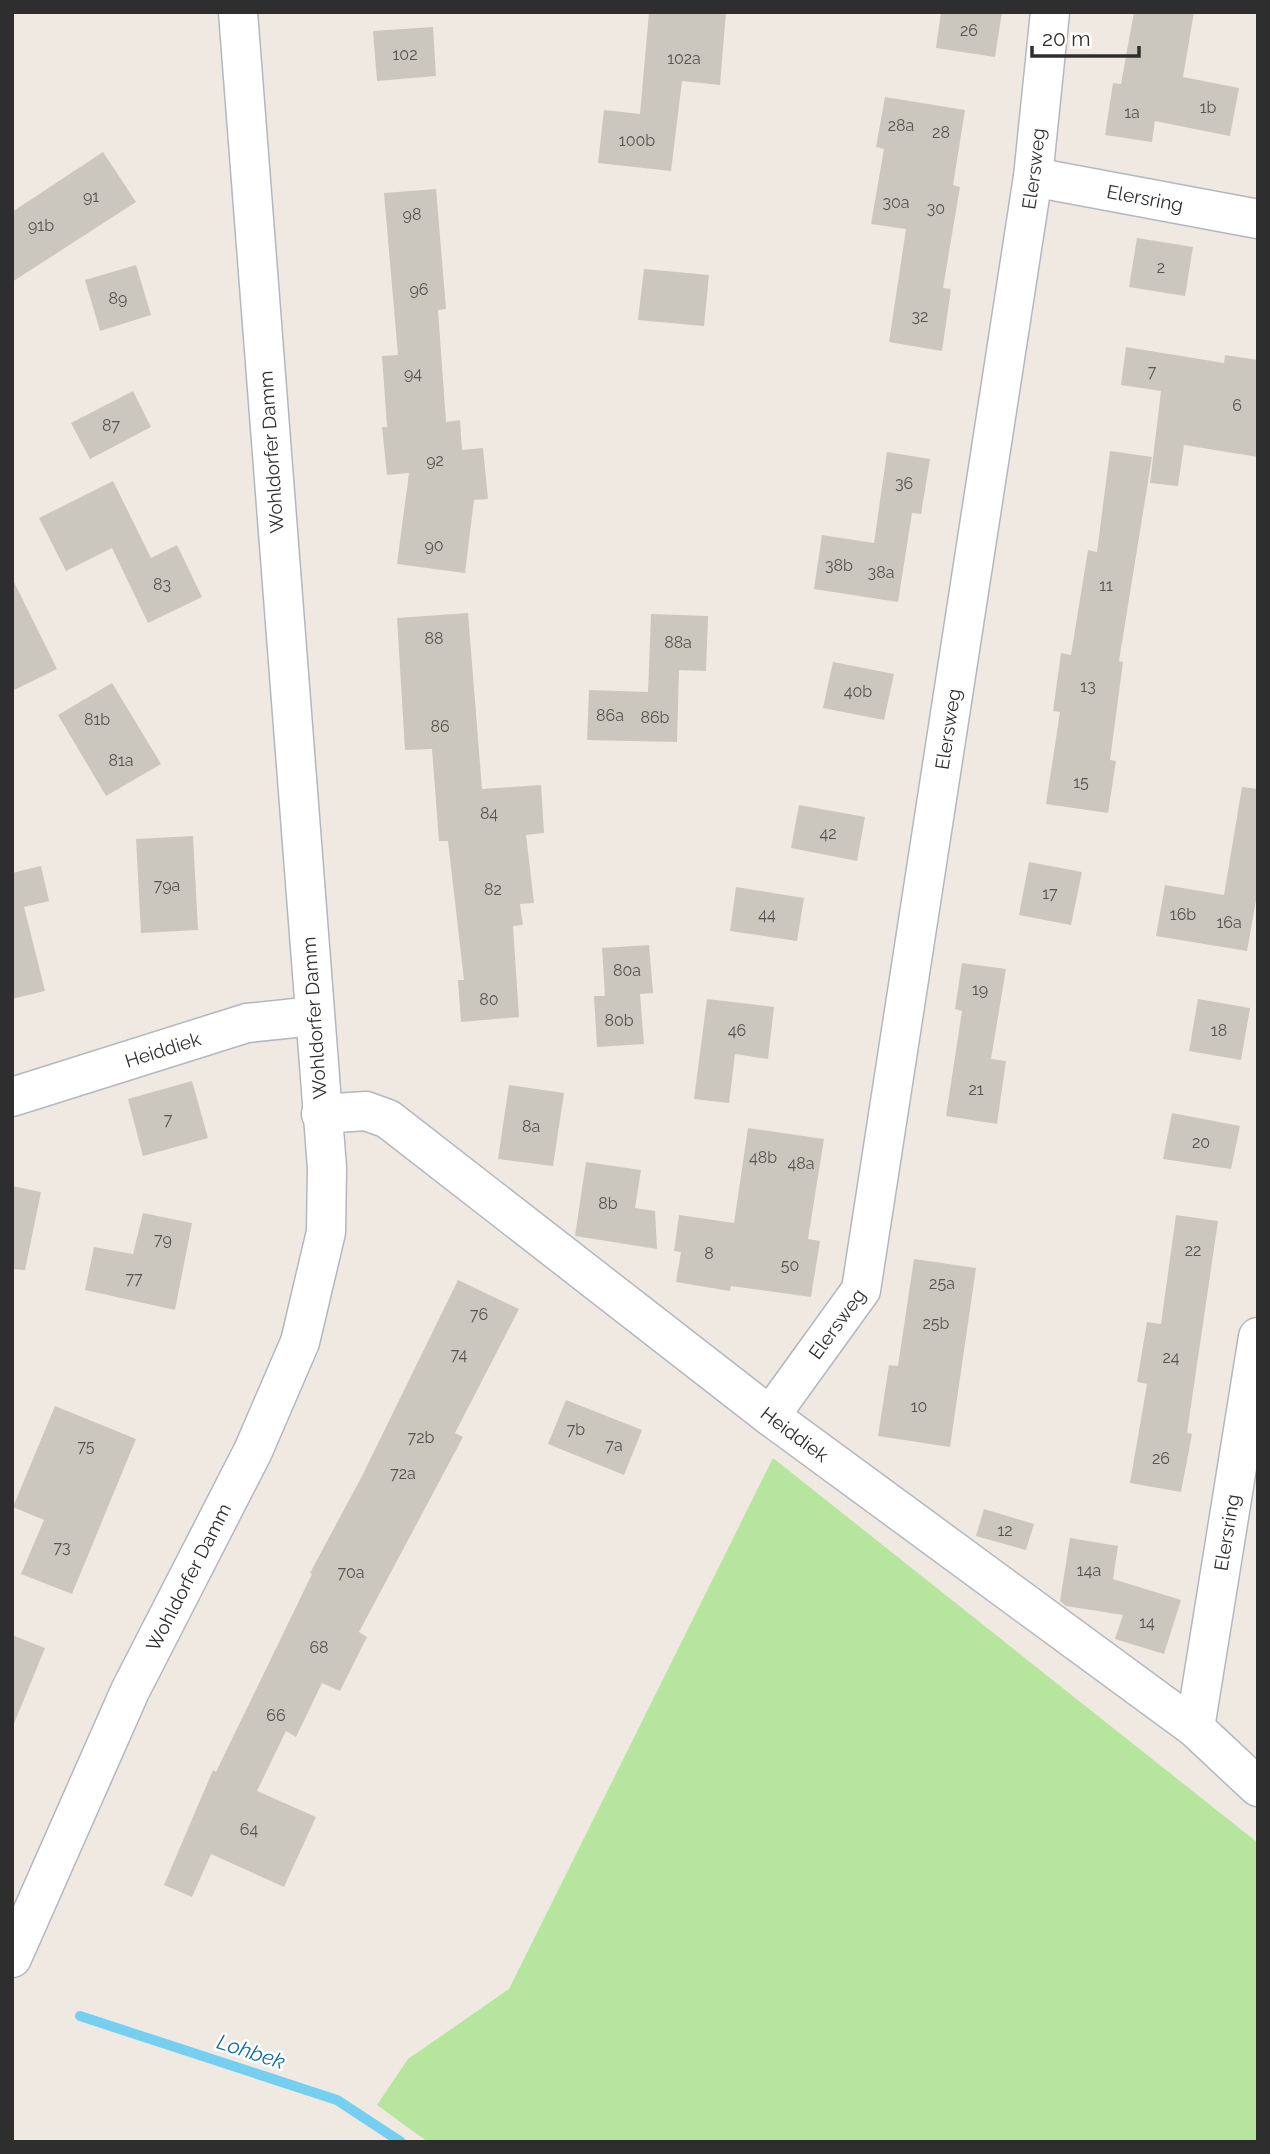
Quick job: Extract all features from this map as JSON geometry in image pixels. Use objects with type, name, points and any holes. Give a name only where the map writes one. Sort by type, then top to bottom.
[{"type":"street","name":"Wohldorfer Damm","points":[[12,1958],[135,1680],[253,1451],[300,1342],[326,1232],[327,1168],[238,12]]},
{"type":"street","name":"Elersweg","points":[[770,1416],[861,1290],[1033,177],[1050,12]]},
{"type":"street","name":"Elersring","points":[[1033,177],[1258,219]]},
{"type":"street","name":"Heiddiek","points":[[12,1097],[247,1023],[314,1016]]},
{"type":"street","name":"Heiddiek","points":[[321,1114],[366,1111],[388,1119],[770,1416],[1195,1728],[1258,1787]]},
{"type":"street","name":"Elersring","points":[[1195,1728],[1258,1337]]},
{"type":"green space","points":[[773,1458],[1258,1843],[1258,2142],[428,2142],[377,2105],[408,2059],[509,1989]]},
{"type":"building","points":[[649,12],[726,12],[720,85],[682,81],[671,171],[598,163],[604,110],[640,114]]},
{"type":"building","points":[[941,12],[1002,12],[995,57],[936,48]]},
{"type":"building","points":[[1134,12],[1194,12],[1183,77],[1239,88],[1230,136],[1155,121],[1152,142],[1105,135],[1113,83],[1121,84]]},
{"type":"building","points":[[433,27],[436,76],[377,81],[373,31]]},
{"type":"building","points":[[885,97],[965,110],[953,185],[960,187],[943,288],[951,289],[942,351],[889,342],[906,229],[871,224],[884,149],[876,147]]},
{"type":"building","points":[[103,152],[136,202],[12,282],[12,212]]},
{"type":"building","points":[[436,189],[446,309],[438,310],[446,422],[460,420],[462,450],[483,448],[488,499],[474,500],[465,573],[397,564],[409,473],[387,475],[382,427],[387,427],[382,356],[398,355],[384,193]]},
{"type":"building","points":[[1137,238],[1193,247],[1185,296],[1129,287]]},
{"type":"building","points":[[136,265],[151,315],[100,331],[85,280]]},
{"type":"building","points":[[644,269],[709,275],[704,326],[638,320]]},
{"type":"building","points":[[1126,347],[1224,363],[1225,355],[1258,360],[1258,457],[1184,445],[1178,486],[1150,483],[1161,391],[1121,385]]},
{"type":"building","points":[[133,391],[151,427],[90,459],[71,423]]},
{"type":"building","points":[[1110,451],[1152,457],[1119,661],[1123,662],[1110,760],[1116,761],[1108,813],[1046,804],[1060,712],[1053,711],[1061,653],[1071,655],[1088,550],[1097,552]]},
{"type":"building","points":[[887,452],[930,459],[921,514],[912,513],[898,602],[814,589],[822,535],[874,543]]},
{"type":"building","points":[[113,481],[151,558],[177,545],[202,597],[148,623],[112,548],[66,571],[39,518]]},
{"type":"building","points":[[12,578],[57,669],[12,691]]},
{"type":"building","points":[[468,613],[482,789],[541,785],[544,833],[526,835],[534,903],[520,904],[523,925],[513,926],[519,1017],[461,1022],[458,980],[464,980],[448,841],[439,841],[432,749],[405,750],[397,618]]},
{"type":"building","points":[[651,614],[708,616],[706,671],[679,670],[677,742],[587,740],[589,690],[648,692]]},
{"type":"building","points":[[833,662],[894,674],[884,720],[823,708]]},
{"type":"building","points":[[112,683],[161,764],[106,796],[58,715]]},
{"type":"building","points":[[1242,787],[1258,789],[1258,889],[1247,951],[1156,936],[1165,885],[1224,895]]},
{"type":"building","points":[[799,805],[865,817],[857,861],[791,848]]},
{"type":"building","points":[[193,836],[198,930],[141,933],[136,839]]},
{"type":"building","points":[[1029,862],[1082,872],[1071,925],[1019,915]]},
{"type":"building","points":[[41,866],[49,901],[24,907],[45,991],[12,999],[12,873]]},
{"type":"building","points":[[736,887],[804,898],[797,941],[730,931]]},
{"type":"building","points":[[649,945],[653,993],[640,994],[644,1044],[597,1047],[594,996],[605,996],[602,948]]},
{"type":"building","points":[[962,963],[1006,969],[991,1059],[1006,1061],[997,1124],[946,1116],[962,1011],[955,1009]]},
{"type":"building","points":[[707,999],[774,1007],[768,1059],[735,1054],[729,1103],[694,1099]]},
{"type":"building","points":[[1198,999],[1250,1008],[1241,1060],[1189,1051]]},
{"type":"building","points":[[192,1081],[208,1138],[143,1156],[128,1099]]},
{"type":"building","points":[[509,1085],[564,1093],[553,1166],[498,1159]]},
{"type":"building","points":[[1172,1113],[1240,1126],[1231,1169],[1163,1159]]},
{"type":"building","points":[[748,1128],[824,1139],[808,1239],[820,1241],[811,1297],[731,1286],[730,1291],[676,1282],[681,1252],[674,1251],[679,1215],[734,1223]]},
{"type":"building","points":[[586,1162],[641,1170],[635,1208],[655,1211],[657,1249],[575,1236]]},
{"type":"building","points":[[12,1186],[41,1192],[25,1270],[12,1269]]},
{"type":"building","points":[[143,1213],[192,1223],[175,1310],[85,1290],[94,1247],[133,1254]]},
{"type":"building","points":[[1176,1215],[1218,1221],[1187,1433],[1192,1434],[1181,1492],[1130,1483],[1147,1384],[1137,1382],[1147,1322],[1161,1324]]},
{"type":"building","points":[[914,1259],[976,1268],[950,1447],[878,1436],[889,1365],[898,1366]]},
{"type":"building","points":[[458,1280],[519,1309],[455,1433],[463,1437],[359,1632],[367,1637],[340,1691],[322,1683],[296,1737],[286,1731],[257,1791],[316,1817],[284,1887],[211,1854],[192,1897],[164,1885],[213,1770],[216,1772],[312,1574],[310,1573],[362,1476]]},
{"type":"building","points":[[566,1400],[642,1430],[624,1475],[548,1444]]},
{"type":"building","points":[[55,1406],[136,1439],[72,1594],[21,1574],[44,1520],[13,1507]]},
{"type":"building","points":[[984,1509],[1034,1524],[1026,1550],[976,1536]]},
{"type":"building","points":[[1070,1538],[1118,1546],[1113,1579],[1181,1600],[1164,1654],[1115,1639],[1123,1615],[1066,1606],[1060,1601]]},
{"type":"building","points":[[12,1635],[45,1648],[13,1726],[12,1726]]},
{"type":"waterway","name":"Lohbek","points":[[80,2016],[337,2100],[401,2142]]}]
